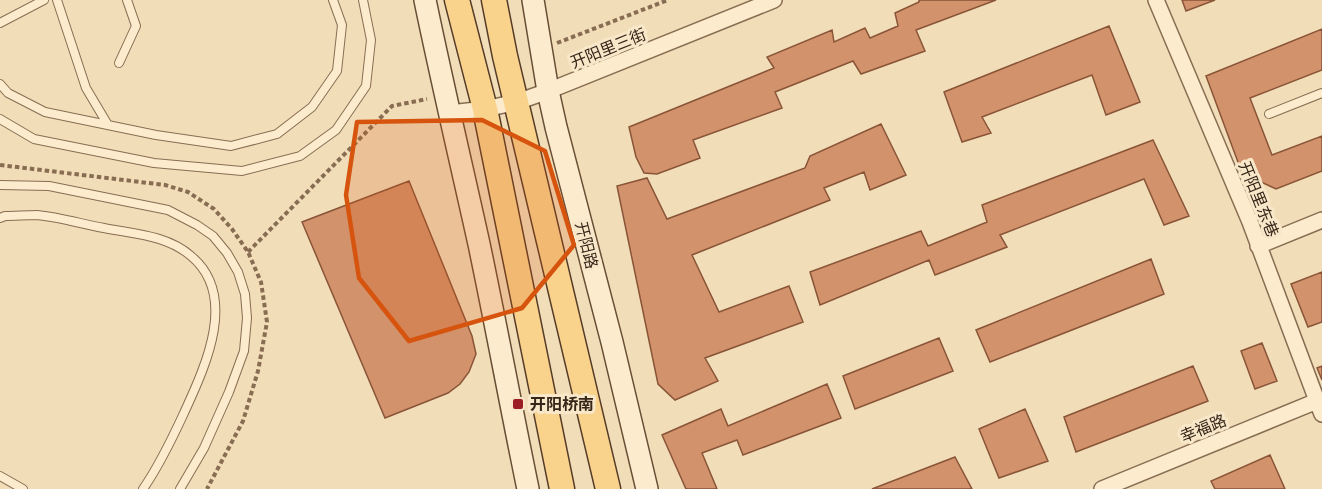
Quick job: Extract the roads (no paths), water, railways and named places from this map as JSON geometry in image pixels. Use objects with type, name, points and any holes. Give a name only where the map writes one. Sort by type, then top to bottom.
[{"type":"main road","points":[[457,0],[485,109],[562,489]]},
{"type":"main road","points":[[494,0],[608,489]]},
{"type":"street","points":[[425,0],[479,247],[528,489]]},
{"type":"street","name":"开阳路","points":[[533,0],[548,91],[647,489]]},
{"type":"street","name":"开阳里三街","points":[[450,113],[517,102],[774,0]]},
{"type":"street","name":"开阳里东巷","points":[[1156,0],[1250,222],[1319,407]]},
{"type":"street","points":[[1258,246],[1322,220]]},
{"type":"street","name":"幸福路","points":[[1102,489],[1319,407]]},
{"type":"lane","points":[[0,23],[44,0]]},
{"type":"lane","points":[[57,0],[86,88],[108,125]]},
{"type":"lane","points":[[119,63],[135,26],[127,0]]},
{"type":"lane","points":[[0,84],[8,93],[45,112],[156,135],[231,146],[277,134],[312,108],[337,71],[342,25],[333,0]]},
{"type":"lane","points":[[0,119],[34,139],[154,163],[243,171],[300,156],[336,130],[366,86],[371,40],[363,0]]},
{"type":"lane","points":[[1269,114],[1322,93]]},
{"type":"lane","points":[[0,185],[49,186],[168,210],[213,236],[227,253],[238,272],[245,294],[247,318],[244,351],[204,448],[180,489]]},
{"type":"lane","points":[[0,218],[37,215],[163,239],[191,256],[205,273],[213,293],[215,318],[212,343],[201,376],[179,424],[143,489]]},
{"type":"lane","points":[[0,476],[23,489]]},
{"type":"place","name":"开阳桥南","points":[[518,404]]}]
